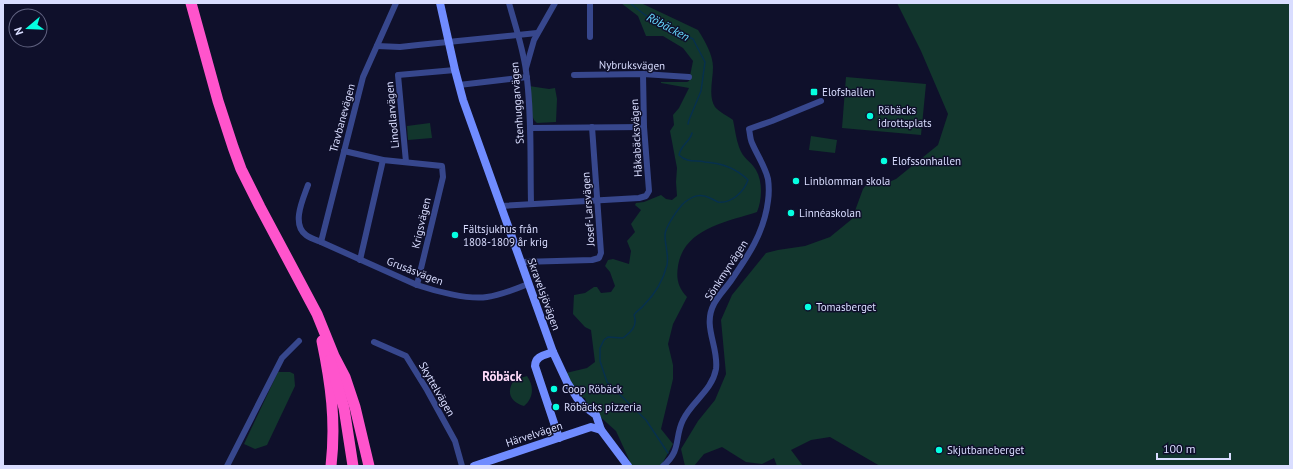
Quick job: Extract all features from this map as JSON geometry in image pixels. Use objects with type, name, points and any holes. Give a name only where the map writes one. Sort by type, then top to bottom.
[{"type":"highway","points":[[186,3],[227,149],[253,204],[304,300],[331,363],[344,408],[353,466]]},
{"type":"highway","points":[[191,3],[218,101],[241,169],[317,314],[334,356],[345,377],[355,407],[369,466]]},
{"type":"highway","points":[[322,341],[330,380],[333,411],[331,466]]},
{"type":"highway","points":[[334,356],[348,408],[358,466]]},
{"type":"street","name":"Travbanevägen","points":[[321,242],[363,77],[396,3]]},
{"type":"street","name":"Skravelsjövägen","points":[[440,3],[459,85],[528,284],[554,352],[567,382],[577,398],[584,406],[596,414],[600,430],[628,466]]},
{"type":"street","name":"Stenhuggarvägen","points":[[509,3],[527,77],[530,128],[531,203]]},
{"type":"street","points":[[526,70],[537,33],[555,3]]},
{"type":"street","points":[[590,3],[590,37]]},
{"type":"street","points":[[377,46],[400,47],[537,33]]},
{"type":"street","name":"Linodlarvägen","points":[[406,162],[398,75],[455,70]]},
{"type":"street","name":"Nybruksvägen","points":[[574,75],[643,74],[689,77]]},
{"type":"street","name":"Håkabäcksvägen","points":[[597,201],[642,198],[648,194],[644,127],[643,74]]},
{"type":"street","points":[[459,85],[527,77]]},
{"type":"street","name":"Sönkmyrvägen","points":[[664,466],[674,454],[685,415],[709,387],[714,377],[716,358],[710,329],[710,320],[714,304],[747,258],[759,237],[765,220],[768,199],[768,180],[751,142],[749,128],[772,121],[821,101]]},
{"type":"street","name":"Josef-Larsvägen","points":[[521,262],[592,260],[599,258],[601,253],[592,127]]},
{"type":"street","points":[[530,128],[644,127]]},
{"type":"street","points":[[344,151],[384,160],[406,162]]},
{"type":"street","points":[[360,260],[384,160]]},
{"type":"street","name":"Krigsvägen","points":[[406,162],[442,166],[443,177],[417,285]]},
{"type":"street","name":"Grusåsvägen","points":[[308,185],[298,214],[300,226],[306,235],[360,260],[417,285],[451,294],[486,298],[528,284]]},
{"type":"street","points":[[501,206],[531,203],[597,201]]},
{"type":"street","points":[[227,466],[282,358],[299,341]]},
{"type":"street","name":"Skyttelvägen","points":[[374,342],[406,356],[427,390],[455,441],[462,466]]},
{"type":"street","points":[[554,352],[538,358],[535,361],[535,366],[559,438]]},
{"type":"street","name":"Härvelvägen","points":[[474,466],[591,428],[600,430]]},
{"type":"green space","points":[[621,3],[642,3],[698,30],[708,48],[713,62],[711,93],[713,103],[717,109],[733,120],[737,141],[741,151],[756,170],[761,185],[761,197],[757,212],[708,228],[689,243],[682,253],[677,275],[680,286],[687,297],[673,324],[668,344],[673,365],[673,379],[661,429],[673,444],[662,464],[658,466],[632,466],[616,431],[587,405],[585,398],[578,396],[566,373],[587,368],[595,362],[591,330],[585,327],[573,314],[574,295],[585,293],[594,287],[597,287],[601,293],[611,292],[615,286],[610,272],[605,266],[608,260],[613,259],[629,264],[631,251],[627,241],[635,232],[631,224],[641,210],[635,205],[636,203],[644,202],[661,195],[666,199],[672,200],[677,196],[677,168],[670,131],[674,125],[673,115],[679,108],[689,88],[661,82],[689,81],[693,61],[683,48],[663,36],[646,36],[638,16]]},
{"type":"green space","points":[[897,3],[1290,3],[1290,466],[880,466],[830,437],[811,440],[791,450],[803,466],[777,466],[774,458],[762,464],[746,462],[722,447],[704,454],[694,466],[685,466],[681,449],[698,421],[715,400],[726,374],[721,320],[732,295],[766,253],[805,246],[830,237],[852,219],[863,189],[867,184],[889,182],[896,179],[938,145],[948,114],[921,51]]},
{"type":"green space","points":[[846,77],[926,84],[921,135],[842,128]]},
{"type":"green space","points":[[529,86],[549,89],[555,88],[557,99],[556,122],[537,123],[534,120],[531,113],[532,105]]},
{"type":"green space","points":[[430,123],[432,138],[408,140],[407,126]]},
{"type":"green space","points":[[811,136],[837,140],[835,153],[809,150]]},
{"type":"green space","points":[[278,372],[290,372],[294,374],[295,386],[267,445],[255,449],[244,444]]},
{"type":"green space","points":[[527,376],[531,384],[532,392],[530,399],[524,406],[515,402],[511,396],[510,389],[514,380]]},
{"type":"waterway","name":"Röbäcken","points":[[630,3],[645,15],[693,39],[705,62],[701,91],[688,124]]},
{"type":"waterway","name":"Röbäcken","points":[[668,453],[646,420],[607,382],[600,361],[600,348],[604,340],[608,337],[623,338],[631,331],[635,322],[634,315],[648,301],[658,287],[667,265],[668,258],[665,239],[667,227],[682,205],[691,198],[700,195],[706,196],[718,202],[728,201],[740,193],[748,180],[744,176],[723,165],[682,158],[679,155],[680,151],[692,133]]},
{"type":"place","name":"Elofshallen","points":[[814,92]]},
{"type":"place","name":"Röbäcks idrottsplats","points":[[870,116]]},
{"type":"place","name":"Elofssonhallen","points":[[884,161]]},
{"type":"place","name":"Linblomman skola","points":[[796,181]]},
{"type":"place","name":"Linnéaskolan","points":[[791,213]]},
{"type":"place","name":"Fältsjukhus från 1808-1809 år krig","points":[[455,235]]},
{"type":"place","name":"Tomasberget","points":[[808,307]]},
{"type":"place","name":"Coop Röbäck","points":[[554,389]]},
{"type":"place","name":"Röbäcks pizzeria","points":[[556,407]]},
{"type":"place","name":"Skjutbaneberget","points":[[939,450]]},
{"type":"district","name":"Röbäck","points":[[502,376]]}]
